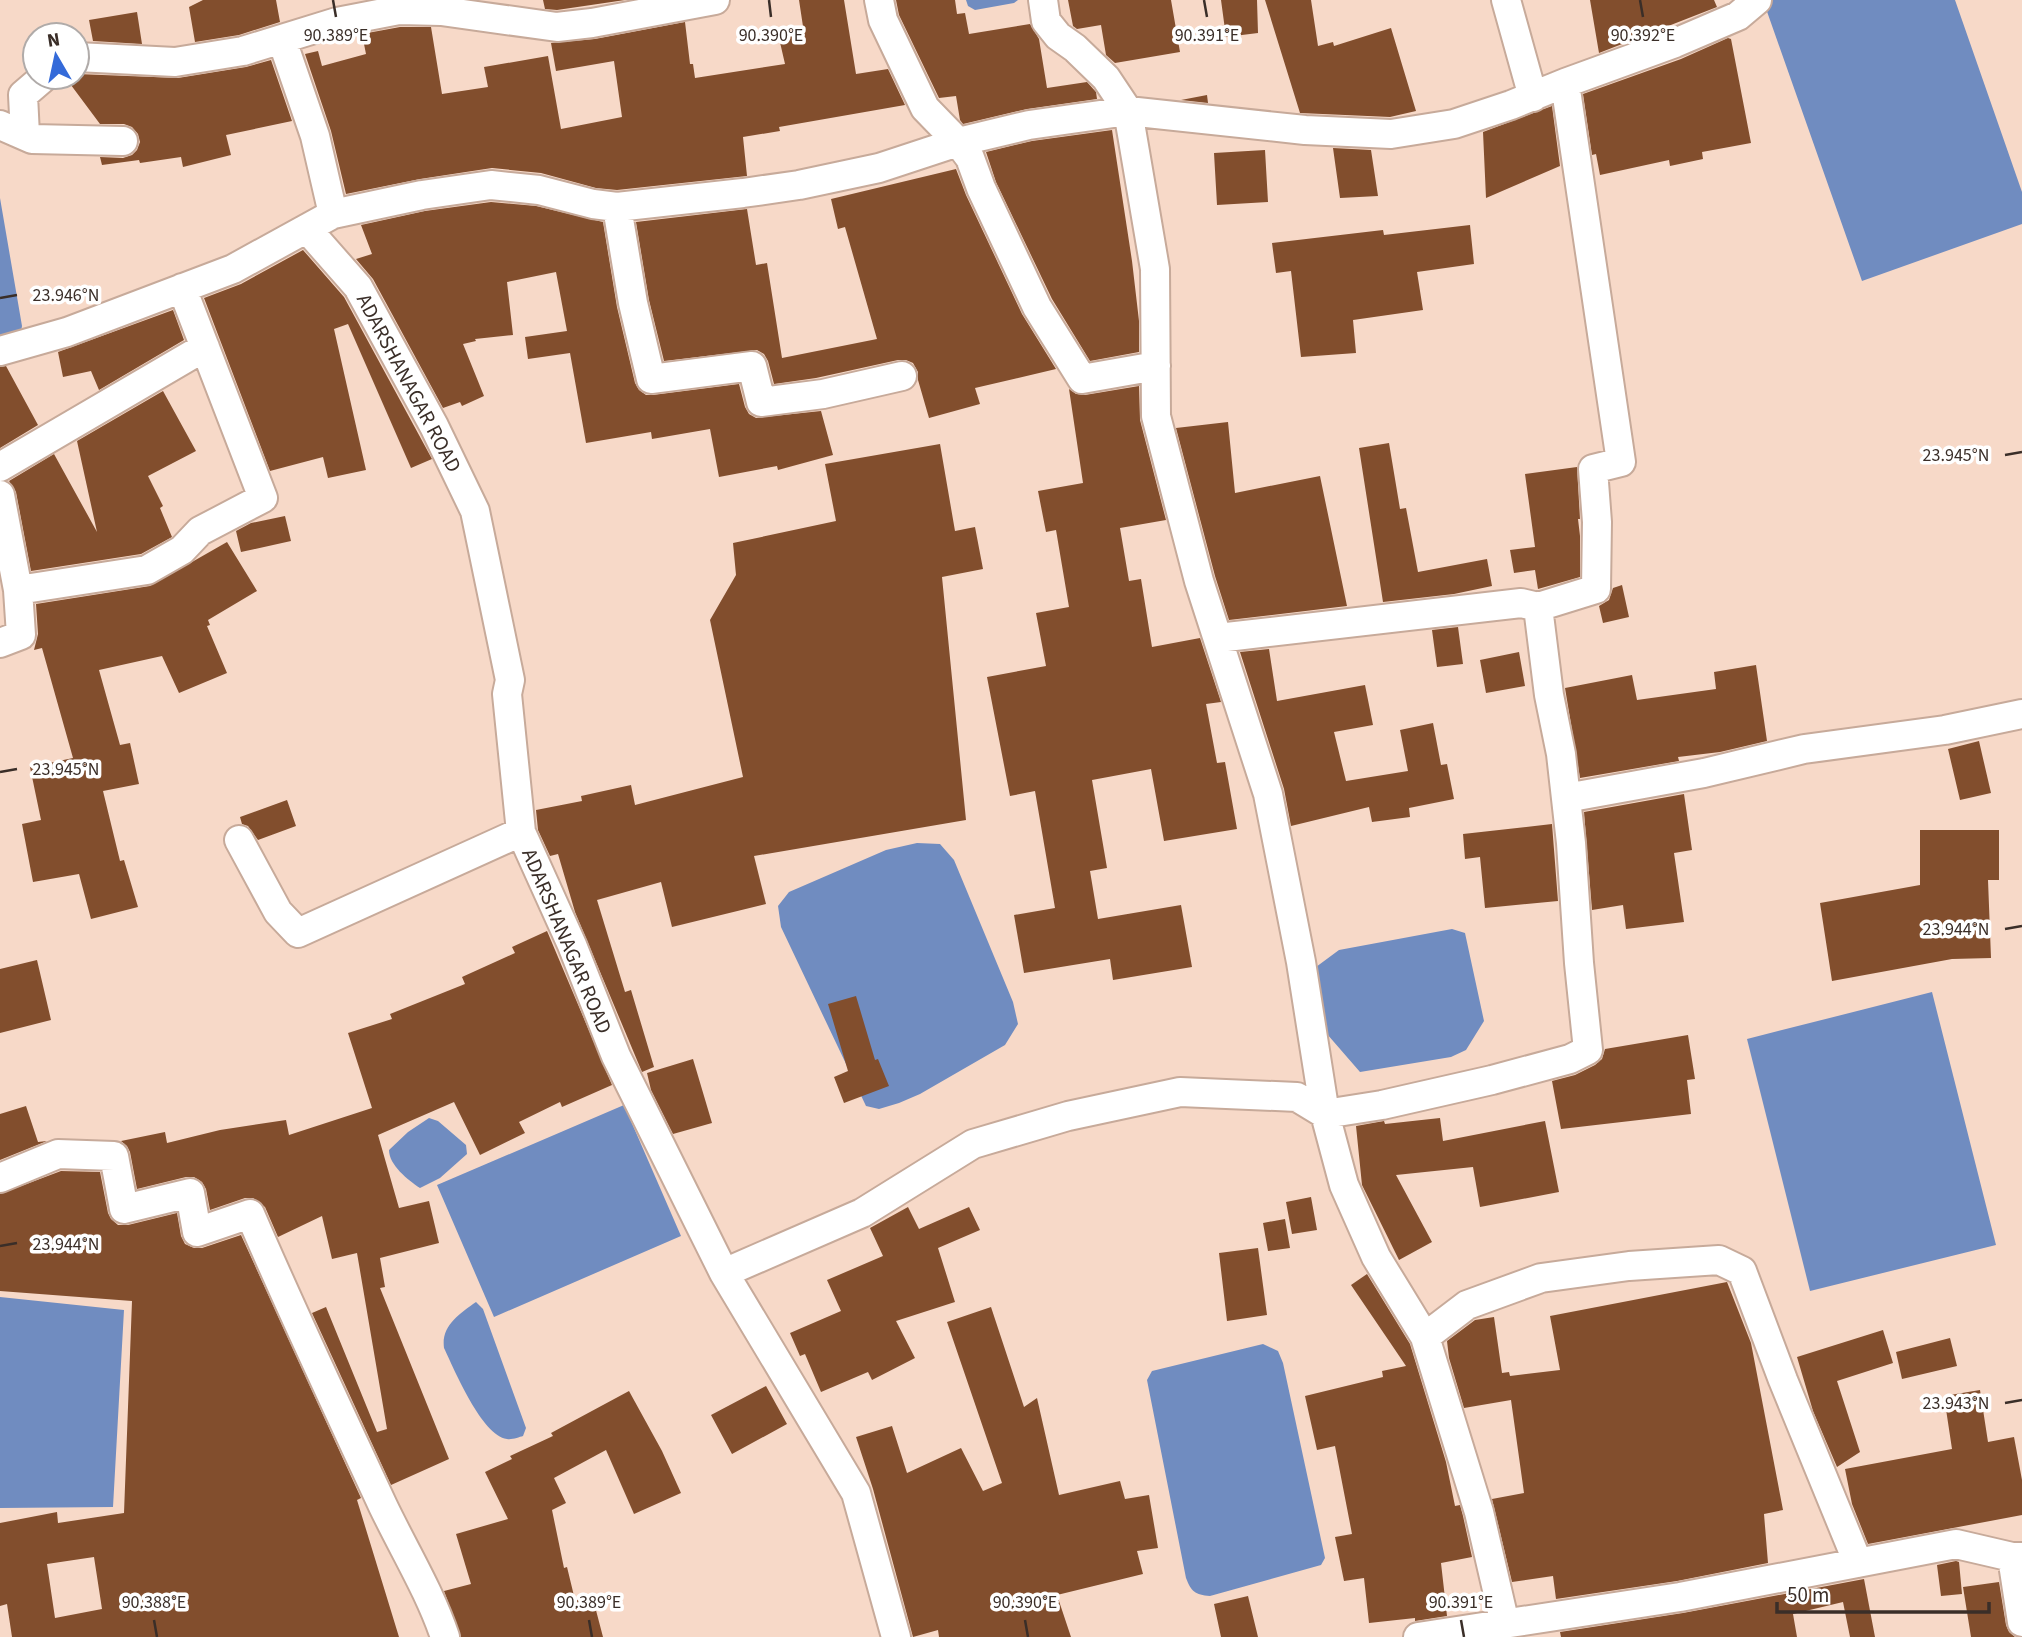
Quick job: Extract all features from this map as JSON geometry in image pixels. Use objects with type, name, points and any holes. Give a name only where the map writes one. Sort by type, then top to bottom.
[{"type":"street","points":[[91,58],[174,62],[243,51],[282,40],[335,11],[441,11],[557,27],[715,0]]},
{"type":"street","points":[[879,0],[883,20],[925,108],[970,158],[981,188],[1037,307],[1082,379],[1156,366]]},
{"type":"street","points":[[1043,0],[1046,22],[1106,78],[1128,111],[1155,269],[1156,416],[1199,581],[1268,794],[1301,962],[1325,1114],[1343,1185],[1376,1257],[1425,1337],[1479,1513],[1505,1624]]},
{"type":"street","points":[[1506,0],[1533,97]]},
{"type":"street","points":[[0,351],[66,332],[233,269],[333,214],[422,195],[491,185],[539,190],[593,204],[617,207],[799,185],[879,168],[958,142],[1029,125],[1128,111],[1305,130],[1391,134],[1454,124],[1533,97],[1738,16],[1751,2]]},
{"type":"street","points":[[282,40],[315,136],[333,214]]},
{"type":"street","points":[[1218,638],[1521,603],[1538,607],[1595,589],[1597,522],[1593,469],[1621,462],[1565,83]]},
{"type":"street","points":[[28,91],[23,95],[12,130],[32,139],[123,141]]},
{"type":"street","points":[[617,207],[633,303],[651,379],[752,366],[761,402],[823,394],[902,376]]},
{"type":"street","name":"ADARSHANAGAR ROAD","points":[[307,229],[358,287],[422,403],[475,512],[510,680],[506,694],[521,832],[572,945],[616,1056],[724,1273],[856,1493],[896,1637]]},
{"type":"street","points":[[18,590],[147,570],[182,550],[200,531],[263,498],[183,288]]},
{"type":"street","points":[[0,467],[205,347]]},
{"type":"street","points":[[0,495],[18,590],[21,635],[0,643]]},
{"type":"street","points":[[724,1273],[862,1213],[973,1144],[1068,1116],[1180,1091],[1297,1097],[1325,1114],[1382,1105],[1492,1080],[1570,1059],[1588,1050],[1566,798],[1538,607]]},
{"type":"street","points":[[1566,798],[1704,773],[1804,749],[1945,730],[2022,714]]},
{"type":"street","points":[[239,841],[278,912],[298,933],[521,832]]},
{"type":"street","points":[[0,1178],[58,1154],[114,1156],[124,1209],[190,1193],[197,1231],[250,1214],[291,1309],[403,1549],[437,1612],[445,1637]]},
{"type":"street","points":[[1425,1337],[1467,1305],[1541,1278],[1629,1266],[1719,1260],[1742,1271],[1783,1380],[1858,1563]]},
{"type":"street","points":[[1418,1637],[1680,1597],[1956,1544],[2017,1557],[2022,1622]]},
{"type":"water","points":[[966,0],[1018,0],[975,10],[968,6]]},
{"type":"water","points":[[1771,0],[1955,0],[2022,192],[2022,224],[1862,281],[1764,3]]},
{"type":"water","points":[[0,198],[22,326],[20,337],[0,347]]},
{"type":"water","points":[[917,843],[940,844],[954,860],[1013,1002],[1018,1024],[1005,1045],[920,1094],[879,1109],[866,1106],[781,927],[778,906],[789,892],[886,850]]},
{"type":"water","points":[[1452,929],[1465,933],[1484,1021],[1466,1050],[1451,1057],[1360,1072],[1327,1034],[1316,967],[1339,950]]},
{"type":"water","points":[[1932,992],[1996,1245],[1810,1291],[1747,1039]]},
{"type":"water","points":[[624,1105],[681,1236],[494,1317],[437,1185]]},
{"type":"water","points":[[429,1118],[438,1121],[466,1145],[467,1154],[440,1178],[420,1188],[396,1167],[389,1150],[408,1132]]},
{"type":"water","points":[[0,1297],[124,1310],[113,1507],[0,1508]]},
{"type":"water","points":[[476,1302],[483,1309],[526,1428],[523,1436],[507,1439],[488,1426],[470,1400],[444,1348],[448,1327]]},
{"type":"water","points":[[1263,1344],[1278,1351],[1283,1363],[1325,1558],[1321,1565],[1210,1596],[1201,1595],[1192,1589],[1186,1578],[1147,1380],[1152,1371]]},
{"type":"building","points":[[203,0],[276,0],[280,22],[239,35],[195,42],[189,7]]},
{"type":"building","points":[[543,0],[625,0],[557,10],[545,9]]},
{"type":"building","points":[[799,0],[844,0],[856,74],[888,69],[905,105],[779,127],[780,131],[743,137],[747,176],[617,190],[596,188],[541,173],[492,168],[346,194],[331,131],[305,54],[318,51],[322,66],[366,54],[362,34],[400,27],[431,27],[442,94],[488,87],[484,67],[548,56],[561,129],[622,117],[614,61],[556,71],[551,43],[595,39],[685,22],[690,64],[693,64],[695,78],[785,64],[779,38],[804,33]]},
{"type":"building","points":[[896,0],[955,0],[957,14],[965,13],[969,34],[1030,24],[1039,39],[1047,88],[1087,82],[1096,92],[1097,99],[1027,109],[963,124],[956,96],[939,98],[899,15]]},
{"type":"building","points":[[1068,0],[1171,0],[1180,52],[1115,63],[1106,55],[1101,25],[1077,29],[1073,26]]},
{"type":"building","points":[[1221,0],[1257,0],[1258,33],[1226,37]]},
{"type":"building","points":[[1265,0],[1311,0],[1318,46],[1333,42],[1334,46],[1391,28],[1416,111],[1390,117],[1300,113]]},
{"type":"building","points":[[1590,0],[1714,0],[1717,7],[1599,53]]},
{"type":"building","points":[[137,12],[142,44],[93,41],[89,20]]},
{"type":"building","points":[[1731,39],[1751,143],[1702,152],[1703,159],[1670,166],[1669,160],[1600,175],[1596,154],[1592,155],[1583,94],[1681,59]]},
{"type":"building","points":[[271,60],[292,121],[226,135],[231,155],[183,167],[181,157],[102,165],[100,157],[123,158],[132,155],[140,142],[132,127],[124,124],[100,124],[75,91],[91,91],[91,75],[178,78],[246,67]]},
{"type":"building","points":[[1207,95],[1208,103],[1181,100]]},
{"type":"building","points":[[1552,106],[1560,166],[1486,198],[1483,132]]},
{"type":"building","points":[[1112,130],[1132,261],[1139,321],[1139,352],[1090,361],[1052,299],[996,182],[986,152],[1032,141]]},
{"type":"building","points":[[1333,148],[1371,150],[1378,196],[1340,198]]},
{"type":"building","points":[[1265,150],[1268,202],[1217,205],[1214,153]]},
{"type":"building","points":[[956,169],[1022,314],[1056,369],[975,388],[980,404],[929,418],[918,372],[913,363],[906,360],[774,384],[768,361],[764,354],[757,350],[664,361],[649,300],[636,222],[747,209],[756,265],[767,263],[782,358],[877,339],[845,227],[838,229],[831,199]]},
{"type":"building","points":[[491,202],[536,206],[603,222],[617,307],[639,390],[646,395],[653,395],[739,384],[745,407],[749,414],[756,418],[821,411],[833,455],[778,470],[777,466],[719,477],[710,429],[652,439],[651,432],[586,443],[570,353],[528,359],[525,337],[567,331],[556,272],[507,282],[513,335],[475,339],[476,341],[463,344],[484,396],[462,406],[460,402],[443,408],[373,279],[356,259],[372,254],[361,225],[425,211]]},
{"type":"building","points":[[1470,225],[1474,264],[1417,272],[1423,310],[1353,320],[1356,353],[1301,357],[1291,271],[1276,273],[1272,243],[1383,230],[1384,235]]},
{"type":"building","points":[[303,250],[344,297],[432,459],[411,468],[348,324],[334,329],[366,470],[328,478],[323,457],[270,471],[204,298],[241,284]]},
{"type":"building","points":[[173,310],[184,340],[99,390],[91,371],[63,377],[58,352]]},
{"type":"building","points":[[6,366],[38,425],[0,448],[0,367]]},
{"type":"building","points":[[1139,386],[1140,420],[1166,520],[1120,528],[1129,581],[1141,579],[1152,647],[1200,638],[1221,702],[1206,704],[1217,763],[1225,762],[1237,829],[1164,841],[1151,769],[1092,780],[1107,868],[1090,871],[1098,919],[1181,905],[1192,967],[1113,980],[1110,959],[1024,973],[1014,915],[1055,908],[1035,791],[1010,796],[987,677],[1046,666],[1036,613],[1069,607],[1056,530],[1046,532],[1038,491],[1083,483],[1069,389],[1076,394],[1085,395]]},
{"type":"building","points":[[163,391],[196,451],[148,476],[163,506],[160,508],[172,537],[141,554],[31,571],[16,492],[9,481],[54,454],[97,532],[77,441]]},
{"type":"building","points":[[1228,422],[1235,493],[1320,476],[1347,606],[1229,620],[1176,428]]},
{"type":"building","points":[[1389,443],[1400,509],[1406,508],[1418,572],[1487,559],[1492,586],[1454,594],[1383,602],[1359,448]]},
{"type":"building","points":[[940,444],[955,531],[975,527],[983,569],[942,577],[966,820],[754,856],[766,904],[672,927],[661,882],[597,900],[625,992],[631,990],[654,1067],[642,1072],[575,912],[558,854],[550,856],[538,830],[536,810],[582,801],[581,796],[631,785],[635,805],[743,777],[710,620],[736,575],[733,543],[836,521],[825,464]]},
{"type":"building","points":[[1577,467],[1580,577],[1538,589],[1535,570],[1514,573],[1510,550],[1535,547],[1525,474]]},
{"type":"building","points":[[285,516],[291,541],[241,552],[236,531],[251,523]]},
{"type":"building","points":[[227,542],[257,591],[208,620],[210,625],[207,626],[227,673],[179,693],[162,656],[99,670],[120,745],[130,743],[139,784],[103,791],[120,861],[124,860],[138,907],[91,919],[79,874],[33,882],[22,824],[41,820],[30,767],[73,758],[42,648],[34,650],[38,634],[36,604],[150,586]]},
{"type":"building","points":[[1622,585],[1629,617],[1603,623],[1599,606],[1609,600],[1613,588]]},
{"type":"building","points":[[1458,627],[1463,664],[1437,667],[1432,630]]},
{"type":"building","points":[[1269,649],[1277,701],[1365,685],[1373,725],[1334,732],[1346,781],[1408,771],[1400,730],[1433,723],[1441,765],[1447,764],[1454,799],[1409,808],[1410,817],[1372,822],[1369,807],[1291,826],[1284,789],[1240,652]]},
{"type":"building","points":[[1519,652],[1525,686],[1486,693],[1480,660]]},
{"type":"building","points":[[1756,665],[1767,741],[1720,752],[1678,757],[1679,761],[1580,778],[1565,688],[1632,675],[1637,700],[1716,689],[1714,672]]},
{"type":"building","points":[[1979,741],[1991,793],[1960,800],[1948,749]]},
{"type":"building","points":[[1684,794],[1692,850],[1674,853],[1684,922],[1626,929],[1623,905],[1592,910],[1584,812]]},
{"type":"building","points":[[287,800],[296,826],[258,840],[248,826],[242,824],[240,817]]},
{"type":"building","points":[[1552,824],[1558,901],[1485,908],[1480,857],[1465,859],[1463,834]]},
{"type":"building","points":[[1920,830],[1999,830],[1999,880],[1988,880],[1991,958],[1952,959],[1832,981],[1820,903],[1920,885]]},
{"type":"building","points":[[547,931],[612,1085],[562,1107],[560,1102],[519,1122],[525,1133],[480,1155],[454,1102],[378,1135],[399,1208],[429,1201],[439,1243],[380,1258],[385,1287],[380,1288],[449,1459],[391,1485],[312,1313],[326,1307],[377,1432],[387,1429],[357,1253],[332,1259],[322,1216],[278,1237],[265,1207],[253,1198],[245,1198],[210,1210],[206,1189],[202,1182],[194,1177],[137,1189],[130,1152],[121,1141],[165,1132],[167,1143],[220,1130],[286,1120],[289,1135],[372,1108],[348,1033],[392,1019],[390,1014],[465,984],[462,977],[515,953],[512,947]]},
{"type":"building","points":[[37,960],[51,1020],[0,1033],[0,969]]},
{"type":"building","points":[[856,996],[875,1060],[878,1059],[889,1086],[844,1103],[834,1077],[848,1071],[828,1004]]},
{"type":"building","points":[[1688,1035],[1695,1079],[1687,1080],[1691,1114],[1561,1129],[1552,1081],[1575,1075],[1595,1065],[1602,1059],[1605,1049]]},
{"type":"building","points":[[693,1059],[712,1123],[673,1134],[651,1090],[647,1073]]},
{"type":"building","points":[[26,1106],[38,1142],[47,1141],[0,1160],[0,1114]]},
{"type":"building","points":[[1440,1118],[1443,1141],[1545,1121],[1559,1192],[1480,1207],[1473,1167],[1396,1175],[1432,1242],[1399,1260],[1362,1185],[1356,1126],[1384,1121],[1385,1124]]},
{"type":"building","points":[[61,1171],[100,1172],[108,1213],[118,1225],[177,1213],[181,1236],[185,1244],[194,1248],[202,1248],[241,1235],[361,1498],[357,1500],[399,1637],[12,1637],[7,1604],[0,1606],[0,1523],[57,1512],[58,1523],[124,1513],[132,1301],[0,1291],[0,1194]],"holes":[[[94,1557],[102,1609],[55,1618],[47,1564]]]},
{"type":"building","points":[[1311,1197],[1317,1230],[1292,1234],[1286,1202]]},
{"type":"building","points":[[908,1207],[919,1229],[969,1207],[980,1230],[938,1248],[955,1302],[896,1321],[915,1358],[872,1380],[868,1372],[821,1392],[805,1354],[800,1356],[790,1333],[841,1311],[827,1280],[883,1256],[870,1228]]},
{"type":"building","points":[[1285,1219],[1290,1248],[1268,1251],[1263,1223]]},
{"type":"building","points":[[1258,1248],[1267,1315],[1227,1321],[1219,1253]]},
{"type":"building","points":[[1367,1274],[1410,1344],[1446,1462],[1455,1506],[1460,1505],[1463,1516],[1472,1557],[1441,1563],[1447,1616],[1415,1621],[1415,1618],[1369,1623],[1364,1578],[1344,1581],[1335,1537],[1352,1534],[1335,1446],[1317,1450],[1305,1396],[1383,1377],[1382,1371],[1406,1366],[1351,1285]]},
{"type":"building","points":[[1727,1282],[1751,1343],[1783,1510],[1764,1514],[1768,1563],[1677,1581],[1556,1599],[1553,1576],[1512,1582],[1492,1499],[1524,1493],[1511,1400],[1464,1408],[1449,1358],[1447,1341],[1475,1320],[1494,1317],[1502,1373],[1509,1372],[1510,1376],[1560,1370],[1550,1316]]},
{"type":"building","points":[[991,1307],[1024,1407],[1037,1398],[1059,1495],[1120,1481],[1125,1499],[1149,1495],[1158,1548],[1137,1551],[1143,1574],[1057,1595],[1071,1637],[939,1637],[938,1630],[913,1637],[856,1437],[892,1426],[907,1473],[961,1448],[983,1491],[1002,1483],[947,1322]]},
{"type":"building","points":[[1883,1330],[1893,1363],[1837,1381],[1860,1452],[1837,1467],[1813,1411],[1797,1357]]},
{"type":"building","points":[[1950,1338],[1957,1366],[1902,1379],[1896,1352]]},
{"type":"building","points":[[766,1386],[787,1424],[732,1454],[711,1415]]},
{"type":"building","points":[[1980,1390],[1988,1442],[2014,1437],[2022,1480],[2022,1515],[1868,1544],[1852,1504],[1845,1469],[1952,1449],[1944,1396]]},
{"type":"building","points":[[629,1391],[662,1451],[681,1493],[634,1514],[606,1450],[554,1478],[566,1503],[552,1510],[564,1568],[567,1567],[575,1600],[592,1595],[603,1637],[461,1637],[444,1591],[471,1584],[456,1534],[508,1519],[485,1472]]},
{"type":"building","points":[[1959,1562],[1962,1594],[1941,1596],[1937,1565]]},
{"type":"building","points":[[1864,1579],[1875,1637],[1850,1637],[1843,1602],[1793,1614],[1797,1637],[1561,1637],[1560,1632],[1683,1613]]},
{"type":"building","points":[[1999,1582],[2006,1625],[2015,1637],[1971,1637],[1963,1587]]},
{"type":"building","points":[[1248,1596],[1258,1637],[1221,1637],[1214,1604]]}]
